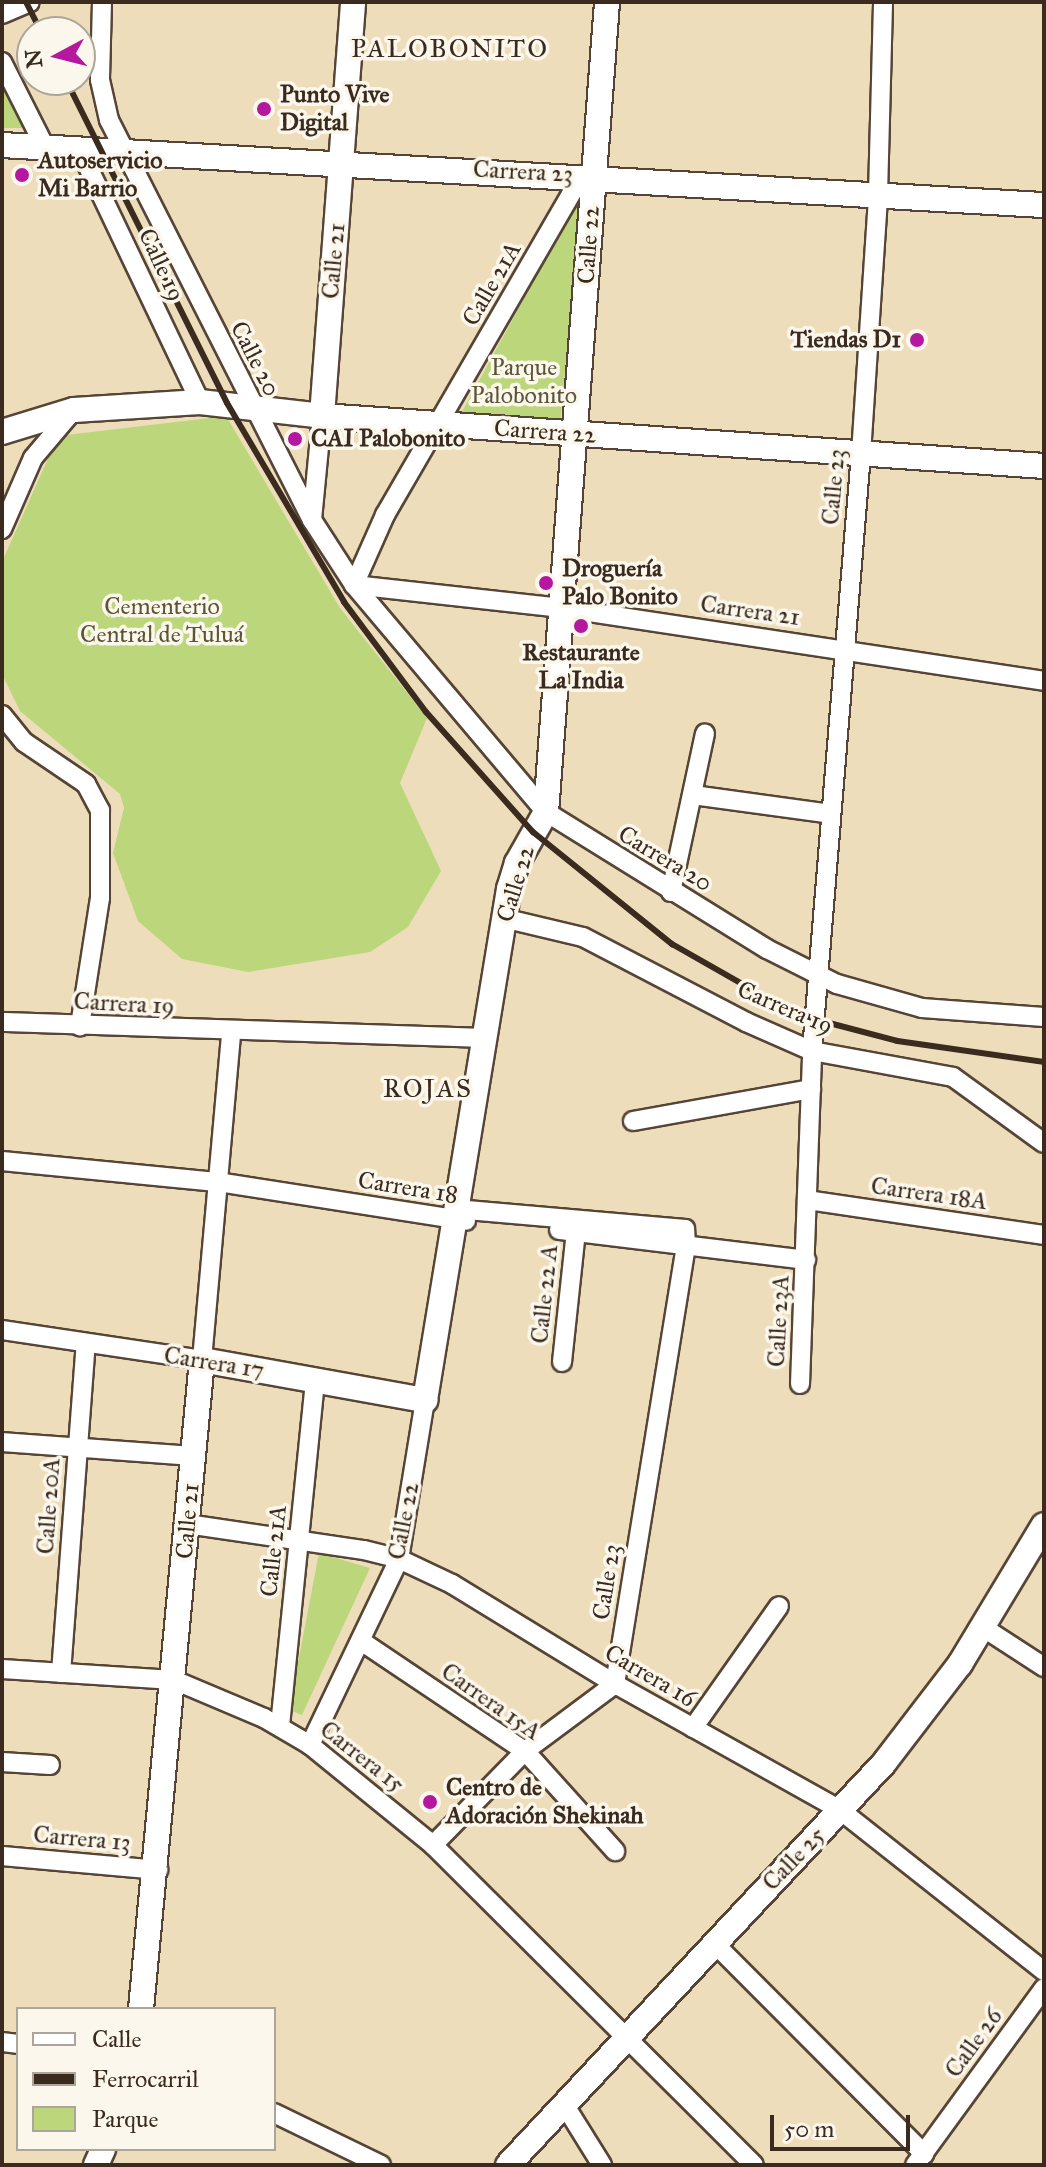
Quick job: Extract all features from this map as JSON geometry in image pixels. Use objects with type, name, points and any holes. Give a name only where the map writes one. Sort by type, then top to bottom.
[{"type":"street","points":[[2,14],[30,2]]},
{"type":"street","points":[[102,2],[100,80],[122,151]]},
{"type":"street","name":"Calle 21","points":[[312,520],[353,2]]},
{"type":"street","name":"Calle 22","points":[[310,1745],[399,1559],[458,1213],[503,918],[517,863],[546,812],[575,435],[588,175],[607,2]]},
{"type":"street","name":"Calle 23","points":[[812,1051],[861,454],[878,195],[883,2]]},
{"type":"street","points":[[2,62],[45,147]]},
{"type":"street","name":"Carrera 23","points":[[2,145],[588,175],[1044,205]]},
{"type":"street","name":"Calle 19","points":[[79,148],[200,402]]},
{"type":"street","name":"Calle 20","points":[[122,151],[312,520],[354,585]]},
{"type":"street","name":"Calle 21A","points":[[354,585],[385,515],[588,175]]},
{"type":"street","name":"Carrera 22","points":[[2,432],[74,410],[200,402],[322,416],[1044,466]]},
{"type":"street","points":[[2,529],[33,458],[51,431],[74,410]]},
{"type":"street","name":"Carrera 21","points":[[354,585],[562,608],[1044,681]]},
{"type":"street","name":"Carrera 20","points":[[354,585],[546,812],[671,892],[819,975],[922,1008],[1044,1017]]},
{"type":"street","points":[[2,715],[7,732],[73,772],[95,795],[103,857],[80,1026]]},
{"type":"street","points":[[671,892],[705,734]]},
{"type":"street","points":[[693,795],[831,814]]},
{"type":"street","name":"Carrera 19","points":[[503,918],[583,937],[746,1022],[812,1051],[953,1077],[1044,1143]]},
{"type":"street","name":"Carrera 19","points":[[2,1022],[231,1033],[484,1038]]},
{"type":"street","name":"Calle 21","points":[[141,2007],[158,1870],[231,1033]]},
{"type":"street","points":[[806,1260],[812,1051]]},
{"type":"street","points":[[633,1121],[811,1089]]},
{"type":"street","name":"Carrera 18","points":[[2,1161],[218,1182],[458,1213],[576,1232],[806,1260]]},
{"type":"street","name":"Carrera 18A","points":[[807,1200],[1044,1235]]},
{"type":"street","points":[[458,1213],[685,1229],[686,1246]]},
{"type":"street","name":"Calle 22 A","points":[[562,1362],[576,1232]]},
{"type":"street","name":"Calle 23","points":[[615,1684],[686,1246]]},
{"type":"street","name":"Calle 23A","points":[[800,1384],[806,1260]]},
{"type":"street","name":"Carrera 17","points":[[2,1330],[202,1360],[425,1400]]},
{"type":"street","name":"Calle 20A","points":[[61,1673],[86,1343]]},
{"type":"street","name":"Calle 21A","points":[[280,1726],[315,1380]]},
{"type":"street","points":[[2,1442],[194,1456]]},
{"type":"street","name":"Carrera 16","points":[[187,1524],[299,1538],[399,1559],[452,1584],[615,1684],[840,1810],[1044,1971]]},
{"type":"street","name":"Calle 25","points":[[508,2165],[840,1810],[914,1726],[984,1628],[1044,1525]]},
{"type":"street","points":[[693,1728],[779,1606]]},
{"type":"street","points":[[984,1628],[1044,1667]]},
{"type":"street","name":"Carrera 15A","points":[[361,1641],[525,1751],[615,1851]]},
{"type":"street","name":"Carrera 15","points":[[2,1669],[174,1680],[280,1726],[310,1745],[433,1845],[623,2040],[754,2165]]},
{"type":"street","points":[[433,1845],[525,1751],[615,1684]]},
{"type":"street","points":[[2,1762],[50,1765]]},
{"type":"street","name":"Carrera 13","points":[[2,1856],[158,1870]]},
{"type":"street","points":[[714,1943],[919,2159]]},
{"type":"street","name":"Calle 26","points":[[919,2159],[1044,1988]]},
{"type":"street","points":[[564,2104],[602,2165]]},
{"type":"street","points":[[276,2114],[381,2165]]},
{"type":"green space","points":[[2,86],[23,128],[2,128]]},
{"type":"green space","name":"Parque Palobonito","points":[[581,195],[560,426],[459,417]]},
{"type":"green space","name":"Cementerio Central de Tuluá","points":[[226,416],[340,608],[427,718],[400,783],[441,871],[408,927],[370,952],[248,972],[182,959],[138,921],[113,853],[124,808],[120,794],[20,711],[2,674],[2,562],[58,436]]},
{"type":"green space","points":[[319,1553],[370,1568],[302,1715],[289,1710]]},
{"type":"railway","points":[[26,2],[33,16]]},
{"type":"railway","points":[[74,96],[227,403],[344,602],[426,712],[533,832],[672,944],[776,1003],[814,1019],[897,1041],[1044,1062]]},
{"type":"place","name":"Punto Vive Digital","points":[[264,109]]},
{"type":"place","name":"Autoservicio Mi Barrio","points":[[22,175]]},
{"type":"place","name":"Tiendas D1","points":[[917,340]]},
{"type":"place","name":"CAI Palobonito","points":[[295,439]]},
{"type":"place","name":"Droguería Palo Bonito","points":[[546,583]]},
{"type":"place","name":"Restaurante La India","points":[[581,626]]},
{"type":"place","name":"Centro de Adoración Shekinah","points":[[430,1802]]},
{"type":"district","name":"PALOBONITO","points":[[450,49]]},
{"type":"district","name":"ROJAS","points":[[428,1089]]}]
